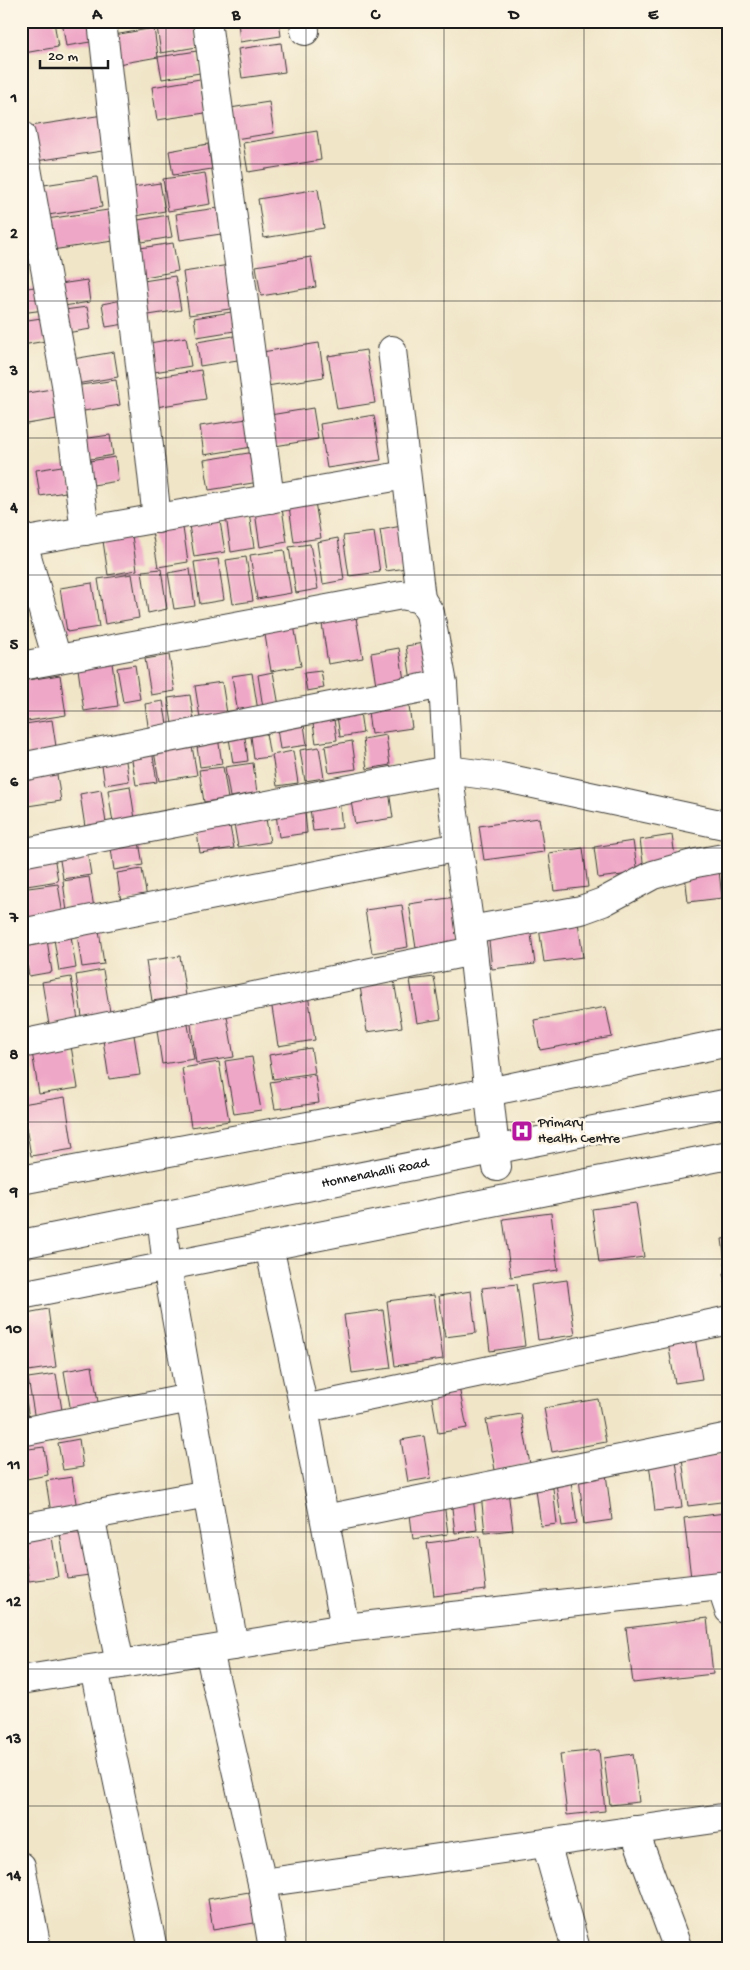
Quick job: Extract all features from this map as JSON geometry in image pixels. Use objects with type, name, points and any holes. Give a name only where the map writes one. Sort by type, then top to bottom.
[{"type":"street","points":[[102,21],[158,519]]},
{"type":"street","points":[[207,21],[270,499]]},
{"type":"street","points":[[21,135],[66,384],[85,531]]},
{"type":"street","points":[[392,350],[420,599],[430,613],[442,684],[448,770],[472,941],[496,1159]]},
{"type":"street","points":[[57,659],[22,540],[158,519],[406,475]]},
{"type":"street","points":[[21,666],[402,595],[420,599]]},
{"type":"street","points":[[21,767],[442,684]]},
{"type":"street","points":[[21,854],[448,770],[501,777],[729,826]]},
{"type":"street","points":[[21,933],[459,847]]},
{"type":"street","points":[[21,1044],[472,941],[581,910],[602,902],[653,875],[696,863],[729,857]]},
{"type":"street","points":[[21,1180],[488,1092],[729,1042]]},
{"type":"street","name":"Honnenahalli Road","points":[[21,1261],[164,1232],[496,1159],[729,1103]]},
{"type":"street","name":"Honnenahalli Road","points":[[21,1244],[496,1159],[729,1122]]},
{"type":"street","points":[[21,1296],[729,1155]]},
{"type":"street","points":[[164,1232],[167,1266],[208,1494],[221,1648],[272,1949]]},
{"type":"street","points":[[269,1246],[304,1409],[345,1628]]},
{"type":"street","points":[[304,1409],[729,1320]]},
{"type":"street","points":[[21,1432],[190,1398]]},
{"type":"street","points":[[325,1519],[729,1437]]},
{"type":"street","points":[[21,1528],[208,1494]]},
{"type":"street","points":[[90,1515],[120,1664]]},
{"type":"street","points":[[21,1680],[345,1628],[726,1594]]},
{"type":"street","points":[[94,1669],[153,1949]]},
{"type":"street","points":[[262,1883],[729,1817]]},
{"type":"street","points":[[634,1830],[678,1949]]},
{"type":"street","points":[[546,1843],[576,1949]]},
{"type":"street","points":[[21,1866],[37,1949]]},
{"type":"building","points":[[21,21],[54,21],[58,47],[24,53]]},
{"type":"building","points":[[62,21],[93,21],[96,41],[66,46]]},
{"type":"building","points":[[119,21],[145,21],[146,22],[120,26]]},
{"type":"building","points":[[193,21],[197,47],[161,53],[157,27]]},
{"type":"building","points":[[238,21],[279,21],[281,36],[240,42]]},
{"type":"building","points":[[154,28],[158,57],[118,64],[114,35]]},
{"type":"building","points":[[281,43],[285,72],[242,78],[238,49]]},
{"type":"building","points":[[197,51],[200,73],[162,79],[158,57]]},
{"type":"building","points":[[200,79],[205,113],[157,120],[152,87]]},
{"type":"building","points":[[269,102],[274,133],[235,139],[230,108]]},
{"type":"building","points":[[103,115],[109,150],[36,161],[31,126]]},
{"type":"building","points":[[317,131],[321,160],[248,172],[243,143]]},
{"type":"building","points":[[208,144],[212,169],[173,175],[169,151]]},
{"type":"building","points":[[205,173],[210,204],[168,211],[163,179]]},
{"type":"building","points":[[97,177],[102,207],[48,215],[44,185]]},
{"type":"building","points":[[160,183],[165,211],[130,217],[126,188]]},
{"type":"building","points":[[318,189],[324,228],[264,238],[258,199]]},
{"type":"building","points":[[217,208],[221,234],[180,240],[176,214]]},
{"type":"building","points":[[108,210],[113,241],[45,251],[40,220]]},
{"type":"building","points":[[168,215],[172,237],[142,242],[138,220]]},
{"type":"building","points":[[36,227],[40,254],[21,257],[21,229]]},
{"type":"building","points":[[173,243],[178,271],[139,278],[134,249]]},
{"type":"building","points":[[311,257],[316,287],[261,296],[256,266]]},
{"type":"building","points":[[236,264],[243,307],[189,315],[183,272]]},
{"type":"building","points":[[175,276],[181,310],[142,316],[137,282]]},
{"type":"building","points":[[87,280],[90,302],[57,307],[53,285]]},
{"type":"building","points":[[41,286],[44,310],[21,313],[21,289]]},
{"type":"building","points":[[127,299],[131,323],[106,327],[102,304]]},
{"type":"building","points":[[87,307],[91,329],[60,334],[57,311]]},
{"type":"building","points":[[244,310],[247,329],[197,337],[194,318]]},
{"type":"building","points":[[48,317],[52,340],[22,345],[21,321]]},
{"type":"building","points":[[246,334],[250,358],[200,366],[197,342]]},
{"type":"building","points":[[186,337],[191,366],[148,373],[143,344]]},
{"type":"building","points":[[319,343],[324,377],[267,386],[262,352]]},
{"type":"building","points":[[366,350],[375,403],[337,409],[328,356]]},
{"type":"building","points":[[114,352],[118,377],[70,385],[67,360]]},
{"type":"building","points":[[201,370],[206,399],[156,407],[151,378]]},
{"type":"building","points":[[116,380],[120,405],[78,412],[74,386]]},
{"type":"building","points":[[64,387],[69,417],[21,425],[21,394]]},
{"type":"building","points":[[313,408],[318,439],[275,446],[270,415]]},
{"type":"building","points":[[374,415],[381,460],[327,468],[320,424]]},
{"type":"building","points":[[247,419],[252,447],[204,455],[200,426]]},
{"type":"building","points":[[110,435],[113,455],[85,460],[82,439]]},
{"type":"building","points":[[255,452],[259,482],[209,490],[204,460]]},
{"type":"building","points":[[115,457],[118,481],[87,486],[83,462]]},
{"type":"building","points":[[68,465],[72,491],[40,496],[36,470]]},
{"type":"building","points":[[315,502],[321,538],[294,542],[289,506]]},
{"type":"building","points":[[282,508],[287,542],[260,547],[255,512]]},
{"type":"building","points":[[249,512],[254,548],[231,552],[226,516]]},
{"type":"building","points":[[219,515],[225,552],[194,557],[188,519]]},
{"type":"building","points":[[182,521],[188,562],[158,567],[151,525]]},
{"type":"building","points":[[407,525],[413,567],[386,571],[380,530]]},
{"type":"building","points":[[374,532],[380,572],[349,576],[343,536]]},
{"type":"building","points":[[132,536],[137,570],[108,575],[103,541]]},
{"type":"building","points":[[338,538],[344,580],[323,584],[317,542]]},
{"type":"building","points":[[310,544],[318,589],[296,593],[289,547]]},
{"type":"building","points":[[284,550],[291,593],[257,599],[250,555]]},
{"type":"building","points":[[246,557],[253,601],[233,604],[226,560]]},
{"type":"building","points":[[218,559],[224,600],[200,604],[194,562]]},
{"type":"building","points":[[161,569],[167,609],[148,613],[142,571]]},
{"type":"building","points":[[190,569],[195,606],[174,609],[168,573]]},
{"type":"building","points":[[132,574],[139,618],[105,624],[98,579]]},
{"type":"building","points":[[92,583],[99,627],[67,632],[60,588]]},
{"type":"building","points":[[355,612],[363,658],[328,664],[321,617]]},
{"type":"building","points":[[294,625],[301,666],[271,671],[264,629]]},
{"type":"building","points":[[429,642],[436,684],[412,688],[406,646]]},
{"type":"building","points":[[399,648],[405,687],[377,691],[371,653]]},
{"type":"building","points":[[169,655],[175,691],[151,695],[145,659]]},
{"type":"building","points":[[112,663],[118,706],[84,711],[78,669]]},
{"type":"building","points":[[135,665],[140,699],[123,702],[117,668]]},
{"type":"building","points":[[321,671],[324,688],[307,691],[304,673]]},
{"type":"building","points":[[273,672],[279,706],[263,708],[258,675]]},
{"type":"building","points":[[252,673],[258,711],[238,714],[232,676]]},
{"type":"building","points":[[60,675],[66,715],[21,722],[21,681]]},
{"type":"building","points":[[222,682],[228,720],[201,724],[195,686]]},
{"type":"building","points":[[190,695],[195,726],[173,730],[168,698]]},
{"type":"building","points":[[408,699],[412,728],[371,734],[367,705]]},
{"type":"building","points":[[163,701],[168,730],[149,733],[145,704]]},
{"type":"building","points":[[359,705],[363,733],[340,737],[336,709]]},
{"type":"building","points":[[333,713],[337,740],[316,743],[312,717]]},
{"type":"building","points":[[303,718],[307,745],[280,749],[276,722]]},
{"type":"building","points":[[52,720],[57,753],[29,757],[25,724]]},
{"type":"building","points":[[265,727],[270,757],[254,759],[250,729]]},
{"type":"building","points":[[21,728],[27,763],[21,764]]},
{"type":"building","points":[[244,730],[248,761],[233,763],[228,732]]},
{"type":"building","points":[[386,735],[390,765],[367,769],[363,739]]},
{"type":"building","points":[[218,737],[222,764],[200,767],[196,740]]},
{"type":"building","points":[[352,741],[356,769],[329,773],[325,746]]},
{"type":"building","points":[[192,746],[197,775],[159,781],[154,751]]},
{"type":"building","points":[[319,747],[324,778],[305,781],[300,750]]},
{"type":"building","points":[[152,750],[157,782],[136,785],[131,754]]},
{"type":"building","points":[[293,751],[298,783],[277,786],[272,755]]},
{"type":"building","points":[[125,755],[129,781],[105,785],[101,759]]},
{"type":"building","points":[[253,763],[257,793],[230,797],[225,767]]},
{"type":"building","points":[[223,767],[228,799],[204,802],[199,770]]},
{"type":"building","points":[[56,768],[61,801],[21,807],[21,774]]},
{"type":"building","points":[[388,784],[393,818],[355,824],[349,790]]},
{"type":"building","points":[[130,786],[135,819],[113,823],[108,790]]},
{"type":"building","points":[[101,790],[106,823],[85,827],[80,794]]},
{"type":"building","points":[[339,798],[342,828],[313,831],[309,801]]},
{"type":"building","points":[[304,802],[307,833],[279,837],[275,806]]},
{"type":"building","points":[[265,813],[270,842],[238,847],[233,818]]},
{"type":"building","points":[[539,818],[544,852],[484,860],[479,826]]},
{"type":"building","points":[[229,821],[234,848],[200,853],[196,826]]},
{"type":"building","points":[[672,835],[676,864],[644,869],[640,840]]},
{"type":"building","points":[[138,836],[143,865],[114,870],[110,841]]},
{"type":"building","points":[[633,841],[638,873],[598,878],[594,847]]},
{"type":"building","points":[[86,844],[91,875],[63,879],[58,848]]},
{"type":"building","points":[[583,848],[588,887],[554,891],[549,853]]},
{"type":"building","points":[[53,849],[58,881],[27,886],[21,854]]},
{"type":"building","points":[[718,861],[722,898],[688,902],[684,865]]},
{"type":"building","points":[[729,862],[729,895],[725,896],[721,863]]},
{"type":"building","points":[[142,869],[147,898],[121,902],[117,873]]},
{"type":"building","points":[[89,877],[94,908],[67,912],[63,881]]},
{"type":"building","points":[[58,884],[63,915],[22,921],[21,889]]},
{"type":"building","points":[[455,897],[462,941],[416,948],[409,904]]},
{"type":"building","points":[[402,905],[408,947],[372,953],[365,910]]},
{"type":"building","points":[[578,922],[583,957],[544,962],[539,928]]},
{"type":"building","points":[[530,927],[535,964],[492,969],[488,932]]},
{"type":"building","points":[[99,930],[104,964],[82,967],[77,934]]},
{"type":"building","points":[[71,936],[76,968],[59,971],[54,939]]},
{"type":"building","points":[[47,940],[52,972],[29,976],[23,943]]},
{"type":"building","points":[[180,956],[186,996],[152,1001],[146,961]]},
{"type":"building","points":[[21,958],[26,981],[21,982]]},
{"type":"building","points":[[103,970],[110,1012],[82,1017],[76,975]]},
{"type":"building","points":[[71,977],[78,1020],[49,1025],[42,982]]},
{"type":"building","points":[[434,977],[441,1019],[417,1023],[410,980]]},
{"type":"building","points":[[394,981],[402,1027],[367,1032],[360,986]]},
{"type":"building","points":[[308,995],[315,1040],[278,1046],[271,1001]]},
{"type":"building","points":[[606,1007],[612,1037],[540,1050],[534,1020]]},
{"type":"building","points":[[226,1011],[234,1057],[196,1063],[190,1017]]},
{"type":"building","points":[[187,1019],[194,1059],[162,1064],[156,1024]]},
{"type":"building","points":[[134,1035],[140,1075],[109,1079],[103,1040]]},
{"type":"building","points":[[71,1046],[78,1088],[39,1094],[32,1052]]},
{"type":"building","points":[[311,1048],[315,1073],[273,1079],[269,1055]]},
{"type":"building","points":[[252,1057],[261,1110],[234,1114],[225,1061]]},
{"type":"building","points":[[219,1062],[229,1121],[191,1127],[182,1068]]},
{"type":"building","points":[[315,1075],[319,1103],[275,1109],[270,1082]]},
{"type":"building","points":[[65,1097],[73,1149],[31,1156],[22,1104]]},
{"type":"building","points":[[636,1203],[644,1257],[599,1263],[592,1209]]},
{"type":"building","points":[[551,1213],[558,1270],[511,1277],[503,1219]]},
{"type":"building","points":[[729,1238],[729,1268],[726,1269],[722,1239]]},
{"type":"building","points":[[729,1272],[729,1303],[728,1303],[724,1273]]},
{"type":"building","points":[[567,1280],[575,1335],[538,1340],[531,1285]]},
{"type":"building","points":[[517,1284],[525,1346],[490,1351],[482,1288]]},
{"type":"building","points":[[471,1291],[476,1333],[445,1337],[439,1296]]},
{"type":"building","points":[[434,1295],[443,1359],[395,1366],[387,1301]]},
{"type":"building","points":[[48,1309],[56,1367],[21,1372],[21,1314]]},
{"type":"building","points":[[383,1310],[391,1368],[352,1373],[344,1315]]},
{"type":"building","points":[[695,1338],[702,1379],[675,1383],[668,1343]]},
{"type":"building","points":[[92,1366],[99,1408],[71,1412],[64,1371]]},
{"type":"building","points":[[56,1374],[63,1416],[35,1420],[28,1378]]},
{"type":"building","points":[[21,1380],[23,1380],[29,1419],[21,1420]]},
{"type":"building","points":[[459,1387],[467,1428],[438,1433],[431,1392]]},
{"type":"building","points":[[598,1399],[606,1442],[552,1452],[544,1408]]},
{"type":"building","points":[[521,1414],[530,1464],[495,1470],[486,1420]]},
{"type":"building","points":[[424,1436],[431,1478],[408,1482],[401,1440]]},
{"type":"building","points":[[79,1439],[83,1467],[63,1470],[58,1443]]},
{"type":"building","points":[[44,1447],[48,1475],[21,1480],[21,1450]]},
{"type":"building","points":[[722,1453],[729,1501],[688,1506],[682,1458]]},
{"type":"building","points":[[676,1460],[682,1508],[655,1511],[649,1463]]},
{"type":"building","points":[[606,1474],[612,1520],[584,1524],[579,1478]]},
{"type":"building","points":[[72,1477],[77,1509],[51,1513],[46,1481]]},
{"type":"building","points":[[571,1481],[577,1524],[562,1526],[556,1483]]},
{"type":"building","points":[[553,1488],[557,1524],[541,1526],[536,1490]]},
{"type":"building","points":[[508,1491],[513,1530],[485,1533],[481,1494]]},
{"type":"building","points":[[473,1497],[477,1530],[455,1533],[451,1500]]},
{"type":"building","points":[[444,1503],[448,1534],[413,1539],[409,1507]]},
{"type":"building","points":[[725,1513],[729,1545],[729,1573],[691,1578],[684,1518]]},
{"type":"building","points":[[89,1522],[97,1574],[67,1578],[59,1527]]},
{"type":"building","points":[[51,1530],[58,1577],[29,1581],[21,1534]]},
{"type":"building","points":[[480,1536],[486,1590],[434,1596],[427,1543]]},
{"type":"building","points":[[707,1618],[713,1674],[633,1683],[626,1628]]},
{"type":"building","points":[[599,1750],[605,1811],[567,1815],[560,1754]]},
{"type":"building","points":[[633,1754],[639,1802],[610,1805],[604,1758]]},
{"type":"building","points":[[255,1891],[260,1922],[213,1930],[208,1899]]},
{"type":"place","name":"Primary Health Centre","points":[[522,1131]]}]
